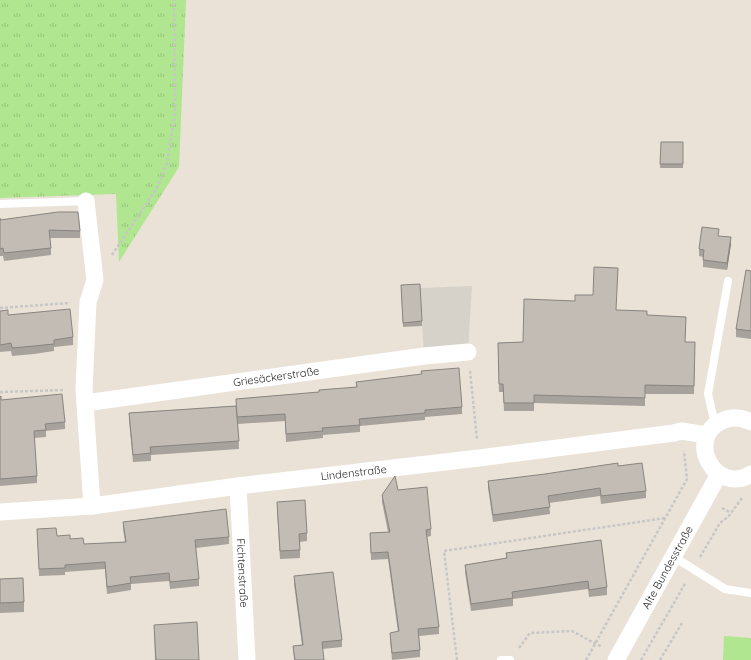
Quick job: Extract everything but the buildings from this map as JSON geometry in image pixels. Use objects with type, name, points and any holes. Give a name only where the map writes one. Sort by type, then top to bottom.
[{"type":"street","points":[[86,201],[95,280],[88,302],[84,396],[92,506]]},
{"type":"street","name":"Griesäckerstraße","points":[[84,396],[468,352]]},
{"type":"street","points":[[751,422],[742,418],[728,418],[711,430],[704,450],[709,464],[719,474],[729,478],[739,479],[751,474]]},
{"type":"street","name":"Lindenstraße","points":[[0,512],[92,506],[238,486],[479,458],[681,431],[711,430]]},
{"type":"street","name":"Alte Bundesstraße","points":[[617,658],[719,474]]},
{"type":"street","name":"Fichtenstraße","points":[[238,486],[247,660]]},
{"type":"lane","points":[[0,204],[86,201]]},
{"type":"lane","points":[[711,430],[708,394],[728,280]]},
{"type":"lane","points":[[674,557],[725,590],[751,593]]},
{"type":"lane","points":[[502,660],[510,660]]},
{"type":"path","points":[[95,280],[158,188],[167,163],[175,114],[174,0]]},
{"type":"path","points":[[0,308],[88,302]]},
{"type":"path","points":[[468,352],[479,458]]},
{"type":"path","points":[[0,392],[84,396]]},
{"type":"path","points":[[586,660],[687,479],[681,431]]},
{"type":"path","points":[[458,660],[444,551],[666,518]]},
{"type":"path","points":[[660,660],[682,623]]},
{"type":"path","points":[[510,660],[530,633],[572,631],[596,643],[617,658]]},
{"type":"green space","points":[[0,0],[186,0],[179,167],[119,262],[116,194],[0,198]]},
{"type":"green space","points":[[724,636],[751,638],[751,660],[723,660]]},
{"type":"shaded area","points":[[472,286],[468,352],[424,356],[420,288]]}]
